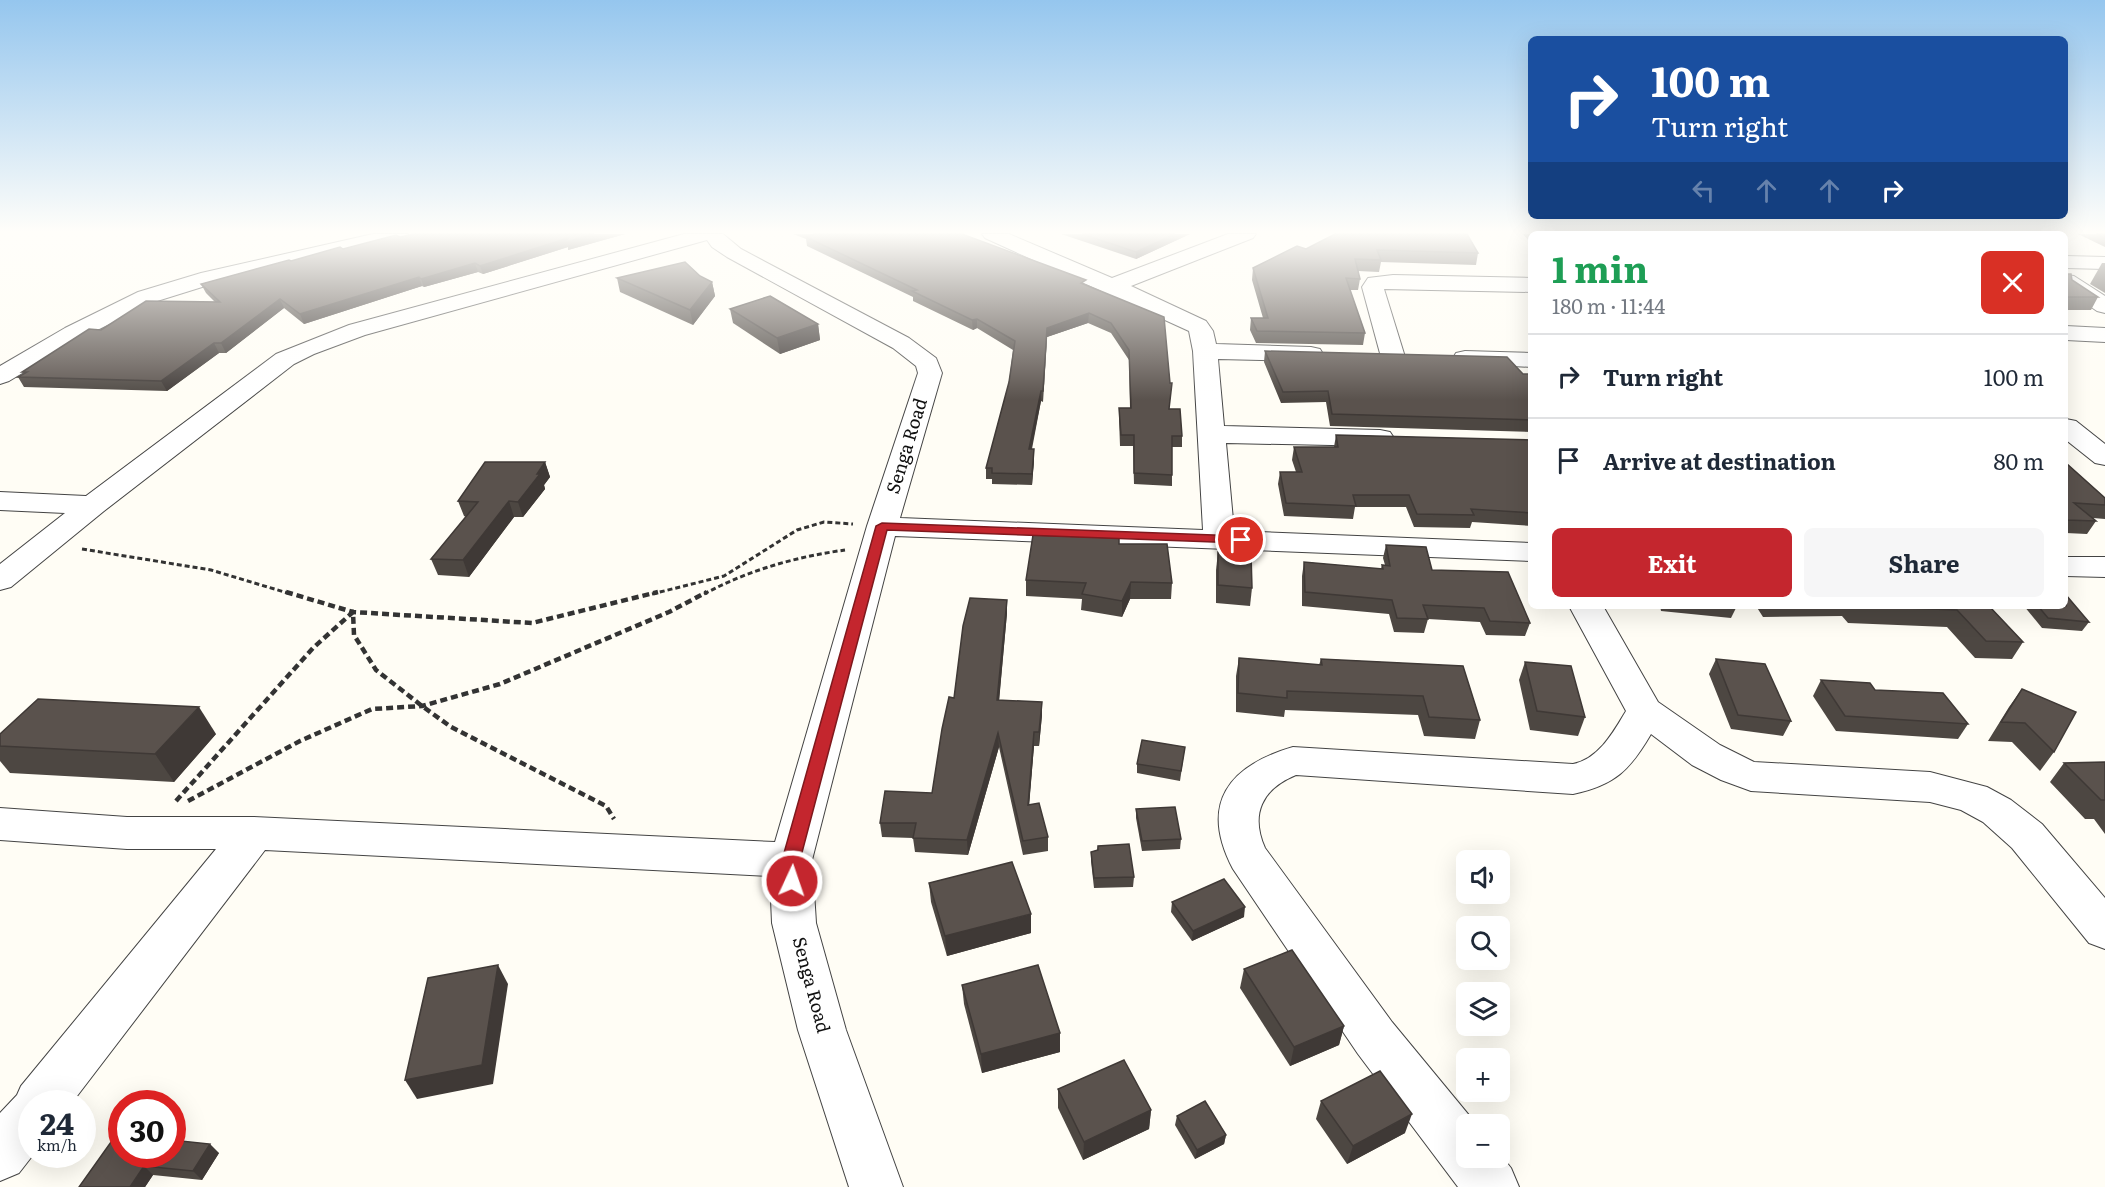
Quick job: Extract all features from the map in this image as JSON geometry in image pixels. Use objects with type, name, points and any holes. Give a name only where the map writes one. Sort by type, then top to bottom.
[{"type":"street","points":[[0,376],[73,333],[146,297],[171,289]]},
{"type":"street","points":[[0,580],[93,505],[272,369],[305,349],[357,330],[505,289]]},
{"type":"street","name":"Senga Road","points":[[801,289],[901,344],[927,363],[930,373],[879,537],[791,860],[794,923],[822,1030],[876,1187]]},
{"type":"street","points":[[1119,289],[1198,326],[1201,331],[1205,351],[1219,539]]},
{"type":"street","points":[[1374,289],[1380,318],[1405,357],[1528,360]]},
{"type":"street","points":[[2079,289],[2105,306]]},
{"type":"street","points":[[2068,333],[2105,334]]},
{"type":"street","points":[[1205,351],[1334,355]]},
{"type":"street","points":[[2068,428],[2099,448]]},
{"type":"street","points":[[1211,434],[1401,438]]},
{"type":"street","points":[[0,501],[93,505]]},
{"type":"street","points":[[879,537],[1219,539],[1528,552]]},
{"type":"street","points":[[2068,567],[2105,567]]},
{"type":"street","points":[[1588,609],[1645,711],[1706,755],[1751,776],[1930,787],[1973,798],[1997,811],[2027,836],[2105,930]]},
{"type":"street","points":[[1456,1142],[1375,1038],[1248,857],[1241,844],[1237,819],[1243,799],[1258,778],[1272,767],[1293,761],[1587,778],[1601,771],[1616,756],[1645,711]]},
{"type":"street","points":[[0,824],[147,832],[254,833],[791,860]]},
{"type":"street","points":[[50,1090],[254,833]]},
{"type":"street","points":[[0,1154],[18,1132]]},
{"type":"street","points":[[1477,1168],[1492,1187]]},
{"type":"path","points":[[46,543],[211,570],[353,612],[532,623],[724,576],[797,530],[824,522],[879,537]]},
{"type":"path","points":[[147,832],[191,798],[300,741],[372,709],[422,706],[500,684],[669,612],[740,575],[879,537]]},
{"type":"path","points":[[353,612],[354,635],[376,670],[451,727],[606,807],[636,852]]},
{"type":"path","points":[[147,832],[267,697],[313,648],[353,612]]},
{"type":"building","points":[[207,289],[379,289],[300,314],[280,299],[221,343],[214,343],[161,381],[18,377],[27,372],[22,372],[89,329],[101,330],[146,301],[220,302]]},
{"type":"building","points":[[643,289],[706,289],[690,310]]},
{"type":"building","points":[[1097,289],[1164,317],[1170,383],[1172,383],[1169,409],[1180,409],[1182,436],[1172,436],[1172,475],[1134,473],[1134,435],[1121,435],[1119,408],[1131,408],[1129,350],[1111,323],[1089,313],[1047,328],[1043,391],[1041,391],[1029,449],[1034,449],[1032,474],[992,473],[992,468],[986,468],[1009,382],[1015,341],[977,319],[972,320],[912,291]]},
{"type":"building","points":[[1259,289],[1350,289],[1365,333],[1257,331],[1251,318],[1268,318]]},
{"type":"building","points":[[2068,289],[2086,289],[2098,297],[2068,297]]},
{"type":"building","points":[[770,296],[818,324],[777,338],[730,309]]},
{"type":"building","points":[[1265,351],[1507,357],[1523,374],[1528,374],[1528,420],[1332,414],[1328,391],[1283,392]]},
{"type":"building","points":[[1336,435],[1528,440],[1528,513],[1471,509],[1474,515],[1417,514],[1409,495],[1353,495],[1356,506],[1286,503],[1280,472],[1302,472],[1294,447],[1338,447]]},
{"type":"building","points":[[485,462],[545,462],[537,474],[540,474],[518,502],[509,501],[463,560],[431,559],[478,502],[458,501]]},
{"type":"building","points":[[2068,465],[2105,498],[2105,505],[2074,503],[2096,521],[2068,520]]},
{"type":"building","points":[[1033,535],[1119,538],[1119,544],[1167,544],[1172,583],[1131,582],[1122,601],[1082,594],[1086,583],[1026,580]]},
{"type":"building","points":[[1386,545],[1426,547],[1432,570],[1508,572],[1530,623],[1490,621],[1484,608],[1423,605],[1428,619],[1397,618],[1392,600],[1305,592],[1304,562],[1383,569],[1382,565],[1390,566]]},
{"type":"building","points":[[1218,552],[1251,554],[1252,588],[1218,585]]},
{"type":"building","points":[[2068,597],[2089,622],[2048,618],[2040,609],[2068,609]]},
{"type":"building","points":[[970,598],[1007,600],[997,700],[1042,702],[1039,732],[1034,732],[1028,805],[1039,803],[1048,837],[1023,841],[998,733],[967,840],[913,838],[916,823],[880,823],[885,791],[932,793],[949,697],[954,698],[963,626]]},
{"type":"building","points":[[1932,609],[1992,609],[2023,642],[1986,641],[1957,610]]},
{"type":"building","points":[[1239,658],[1322,665],[1321,659],[1463,666],[1480,720],[1429,717],[1423,696],[1287,691],[1287,698],[1238,693]]},
{"type":"building","points":[[1716,659],[1765,664],[1791,721],[1738,715]]},
{"type":"building","points":[[1525,662],[1571,666],[1585,717],[1537,711]]},
{"type":"building","points":[[1821,680],[1870,683],[1875,690],[1943,693],[1968,724],[1845,716]]},
{"type":"building","points":[[2022,689],[2076,712],[2054,752],[2025,723],[2001,722]]},
{"type":"building","points":[[38,699],[199,707],[155,754],[0,746],[0,734]]},
{"type":"building","points":[[1142,740],[1185,747],[1181,771],[1137,764]]},
{"type":"building","points":[[2105,762],[2105,800],[2101,800],[2064,763]]},
{"type":"building","points":[[1175,807],[1181,839],[1142,841],[1136,809]]},
{"type":"building","points":[[1129,844],[1134,877],[1094,878],[1091,852],[1098,850],[1098,846]]},
{"type":"building","points":[[1012,862],[1031,914],[945,936],[929,883]]},
{"type":"building","points":[[1224,879],[1245,907],[1193,931],[1172,902]]},
{"type":"building","points":[[1292,950],[1344,1026],[1294,1047],[1244,969]]},
{"type":"building","points":[[498,965],[482,1065],[405,1080],[428,978]]},
{"type":"building","points":[[1038,965],[1060,1033],[981,1054],[962,985]]},
{"type":"building","points":[[1124,1060],[1151,1110],[1084,1142],[1058,1089]]},
{"type":"building","points":[[1380,1071],[1412,1114],[1353,1146],[1321,1101]]},
{"type":"building","points":[[1205,1101],[1226,1135],[1197,1150],[1177,1116]]},
{"type":"building","points":[[186,1141],[210,1144],[193,1171],[164,1168],[186,1168]]},
{"type":"building","points":[[108,1146],[108,1168],[143,1168],[130,1187],[79,1187],[93,1168],[96,1168],[96,1163]]},
{"type":"route","points":[[792,881],[791,860],[882,526],[1241,540]]}]
